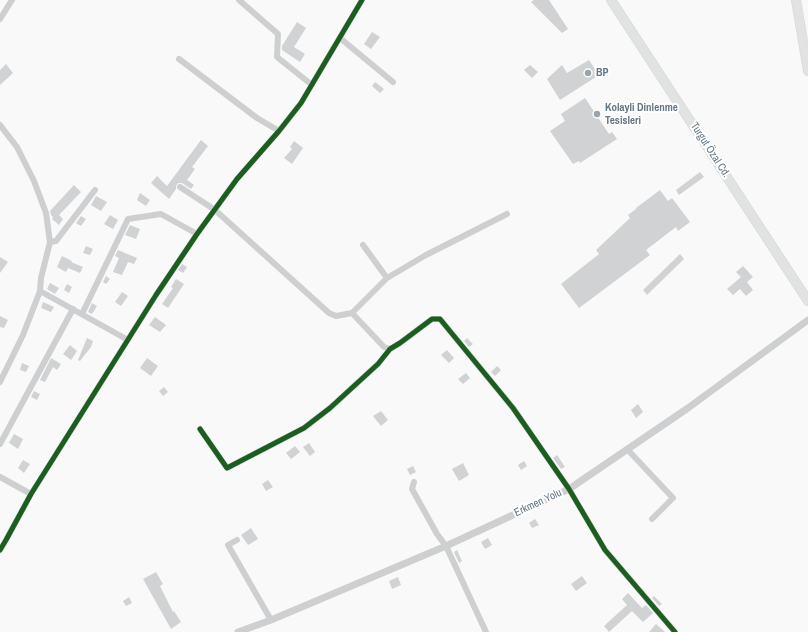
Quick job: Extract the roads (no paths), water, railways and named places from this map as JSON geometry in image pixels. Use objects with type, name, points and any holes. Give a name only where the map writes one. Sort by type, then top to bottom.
[{"type":"main road","name":"Turgut Özal Cd.","points":[[611,0],[808,301]]},
{"type":"main road","points":[[796,0],[808,71]]},
{"type":"street","points":[[0,19],[12,0]]},
{"type":"street","points":[[239,0],[278,34],[277,57],[312,84]]},
{"type":"street","points":[[0,550],[31,494],[156,295],[215,210],[301,103],[362,0]]},
{"type":"street","points":[[340,38],[393,82]]},
{"type":"street","points":[[179,59],[257,118],[279,131]]},
{"type":"street","points":[[0,125],[17,147],[34,181],[46,213],[50,242],[41,278],[40,291],[23,335],[0,382]]},
{"type":"street","points":[[180,187],[215,210],[329,313],[336,316],[352,313],[386,278],[426,255],[507,214]]},
{"type":"street","points":[[50,242],[56,240],[95,190]]},
{"type":"street","points":[[82,314],[128,219],[161,214],[197,234]]},
{"type":"street","points":[[363,245],[386,278]]},
{"type":"street","points":[[40,291],[128,340]]},
{"type":"street","points":[[0,444],[73,309]]},
{"type":"street","points":[[352,313],[384,347],[390,349]]},
{"type":"street","points":[[200,429],[227,468],[304,428],[330,408],[378,364],[390,349],[432,319],[440,319],[512,408],[569,490],[604,550],[675,632]]},
{"type":"street","name":"Erkmen Yolu","points":[[238,632],[271,620],[446,546],[569,490],[688,408],[808,320]]},
{"type":"street","points":[[627,449],[673,498],[652,518]]},
{"type":"street","points":[[0,477],[31,494]]},
{"type":"street","points":[[414,482],[412,489],[437,534],[446,546],[486,632]]},
{"type":"street","points":[[0,537],[6,540]]},
{"type":"street","points":[[237,540],[228,545],[271,620]]},
{"type":"place","name":"BP","points":[[588,73]]},
{"type":"place","name":"Kolayli Dinlenme Tesisleri","points":[[597,114]]}]
